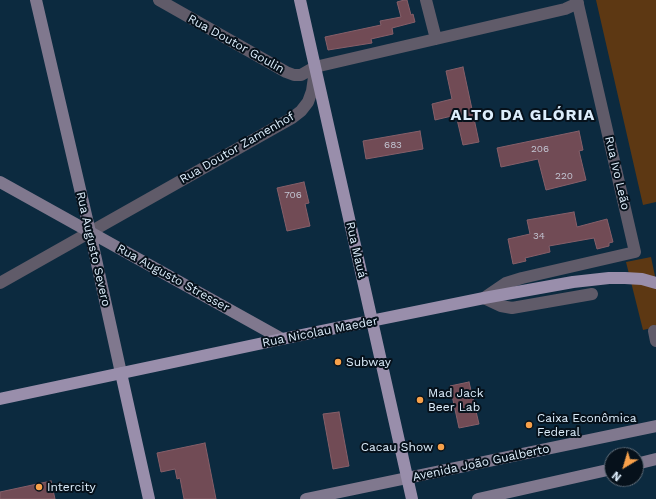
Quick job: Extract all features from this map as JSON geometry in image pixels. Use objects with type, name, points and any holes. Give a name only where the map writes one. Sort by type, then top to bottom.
[{"type":"main road","name":"Rua Augusto Severo","points":[[36,0],[90,232],[149,499]]},
{"type":"main road","name":"Rua Mauá","points":[[300,0],[412,499]]},
{"type":"main road","name":"Rua Augusto Stresser","points":[[0,182],[282,339]]},
{"type":"main road","name":"Rua Nicolau Maeder","points":[[0,399],[484,298],[593,279],[642,279],[656,283]]},
{"type":"main road","name":"Avenida João Gualberto","points":[[306,499],[656,426]]},
{"type":"main road","points":[[644,462],[656,459]]},
{"type":"main road","points":[[478,499],[604,471]]},
{"type":"street","name":"Rua Doutor Goulin","points":[[159,0],[286,72],[294,75],[301,75],[315,67]]},
{"type":"street","points":[[426,0],[436,39]]},
{"type":"street","points":[[315,67],[565,9],[578,1]]},
{"type":"street","name":"Rua Ivo Leão","points":[[484,298],[506,283],[522,278],[636,252],[578,1]]},
{"type":"street","name":"Rua Doutor Zamenhof","points":[[0,283],[292,118],[301,111],[308,102],[312,91],[315,67]]},
{"type":"street","points":[[484,298],[501,306],[512,308],[592,294]]},
{"type":"shaded area","points":[[596,0],[656,0],[656,202],[643,205]]},
{"type":"shaded area","points":[[651,257],[656,281],[656,327],[643,330],[626,262]]},
{"type":"building","points":[[407,0],[411,15],[413,14],[415,22],[392,28],[393,34],[371,39],[372,43],[328,50],[325,37],[381,25],[380,21],[401,17],[397,2]]},
{"type":"building","points":[[463,67],[479,142],[463,145],[456,115],[435,120],[432,104],[452,99],[446,71]]},
{"type":"building","points":[[420,131],[423,149],[366,159],[363,141]]},
{"type":"building","points":[[579,131],[583,150],[579,151],[586,180],[546,190],[538,159],[501,167],[497,148]]},
{"type":"building","points":[[304,182],[309,203],[305,204],[310,226],[287,231],[277,188]]},
{"type":"building","points":[[574,212],[577,227],[607,219],[613,242],[609,243],[609,246],[597,249],[594,238],[549,246],[550,252],[525,258],[526,261],[513,264],[508,239],[530,234],[527,220]]},
{"type":"building","points":[[469,382],[479,424],[459,428],[450,386]]},
{"type":"building","points":[[339,412],[349,466],[333,469],[323,414]]},
{"type":"building","points":[[205,443],[216,499],[184,499],[180,478],[177,479],[175,469],[161,472],[157,453]]},
{"type":"building","name":"Intercity","points":[[51,481],[55,499],[0,499],[0,492]]},
{"type":"place","name":"Subway","points":[[338,362]]},
{"type":"place","name":"Mad Jack Beer Lab","points":[[420,400]]},
{"type":"place","name":"Caixa Econômica Federal","points":[[529,425]]},
{"type":"place","name":"Cacau Show","points":[[441,447]]},
{"type":"place","name":"Intercity","points":[[39,487]]},
{"type":"district","name":"ALTO DA GLÓRIA","points":[[523,115]]}]
